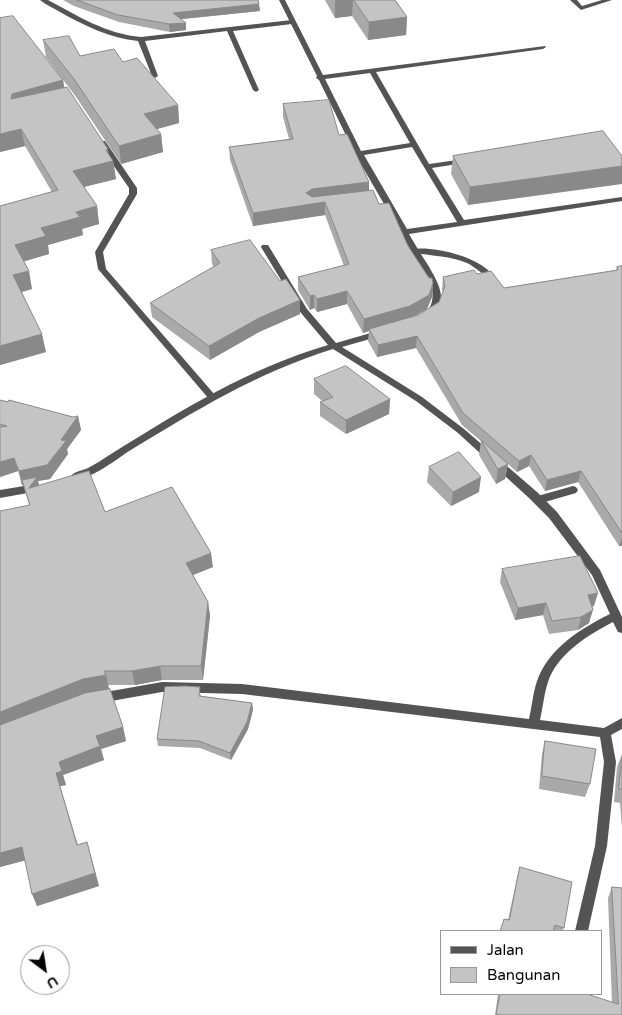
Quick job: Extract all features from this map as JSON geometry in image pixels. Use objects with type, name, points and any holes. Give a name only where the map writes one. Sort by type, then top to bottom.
[{"type":"street","points":[[43,0],[110,35],[141,39],[292,22]]},
{"type":"street","points":[[282,0],[319,78],[359,154],[435,285],[438,296],[433,312],[420,320]]},
{"type":"street","points":[[573,0],[581,8],[609,0]]},
{"type":"street","points":[[229,29],[256,90]]},
{"type":"street","points":[[141,39],[155,76]]},
{"type":"street","points":[[319,78],[542,47]]},
{"type":"street","points":[[372,71],[414,145],[462,223]]},
{"type":"street","points":[[94,132],[133,188],[133,194],[99,252],[102,269],[212,397]]},
{"type":"street","points":[[359,154],[414,145]]},
{"type":"street","points":[[428,166],[476,160]]},
{"type":"street","points":[[374,199],[383,198]]},
{"type":"street","points":[[404,232],[622,199]]},
{"type":"street","points":[[265,247],[304,311],[334,346],[418,399],[454,426],[553,514],[596,573],[622,629]]},
{"type":"street","points":[[415,251],[467,258],[476,262],[487,273]]},
{"type":"street","points":[[64,480],[92,470],[212,397],[277,364],[303,354],[387,331]]},
{"type":"street","points":[[0,494],[48,484]]},
{"type":"street","points":[[538,500],[573,490]]},
{"type":"street","points":[[533,724],[544,677],[550,665],[571,645],[615,616]]},
{"type":"street","points":[[87,700],[162,687],[242,689],[604,732],[622,724]]},
{"type":"street","points":[[582,930],[601,846],[610,762],[604,732]]},
{"type":"building","points":[[77,0],[258,0],[259,4],[173,13],[186,23],[169,24],[118,15]]},
{"type":"building","points":[[354,0],[395,0],[407,17],[369,22]]},
{"type":"building","points":[[13,16],[63,80],[12,94],[11,99],[67,87],[108,149],[106,150],[113,161],[73,171],[97,206],[76,212],[80,217],[41,228],[46,236],[15,245],[29,271],[13,275],[42,334],[0,346],[0,206],[58,190],[21,129],[0,134],[0,18]]},
{"type":"building","points":[[69,36],[80,56],[114,49],[123,62],[137,58],[178,105],[144,114],[161,134],[119,146],[74,79],[43,40]]},
{"type":"building","points":[[329,100],[339,135],[347,134],[369,182],[312,189],[306,193],[312,197],[373,190],[379,204],[389,203],[408,246],[429,278],[432,278],[433,283],[429,295],[410,306],[364,319],[347,291],[317,299],[314,295],[310,296],[298,277],[349,264],[325,202],[253,213],[229,147],[293,139],[283,104]]},
{"type":"building","points":[[603,131],[622,156],[622,166],[470,187],[453,156]]},
{"type":"building","points":[[250,240],[280,281],[286,279],[300,300],[259,318],[209,346],[150,303],[220,263],[211,250]]},
{"type":"building","points":[[622,266],[622,533],[581,471],[547,480],[531,455],[519,461],[463,413],[417,336],[378,345],[369,329],[418,315],[439,302],[445,286],[443,277],[474,270],[477,274],[491,271],[504,288],[618,270],[617,267]]},
{"type":"building","points":[[346,366],[390,399],[346,420],[320,402],[333,397],[314,379]]},
{"type":"building","points":[[0,400],[8,402],[9,400],[73,417],[78,416],[61,440],[66,441],[47,465],[19,471],[14,458],[0,462],[0,427],[7,426],[0,424]]},
{"type":"building","points":[[481,440],[508,464],[498,469]]},
{"type":"building","points":[[459,452],[481,477],[453,492],[429,467]]},
{"type":"building","points":[[89,471],[105,512],[172,487],[211,553],[186,563],[208,602],[201,666],[160,666],[132,671],[104,671],[106,675],[83,679],[0,712],[0,511],[30,505],[22,480],[37,477],[29,488]]},
{"type":"building","points":[[580,556],[598,593],[588,595],[593,610],[581,617],[552,621],[546,603],[518,608],[502,569]]},
{"type":"building","points":[[165,687],[200,687],[199,696],[252,703],[247,722],[230,753],[199,741],[157,739]]},
{"type":"building","points":[[110,689],[123,727],[96,736],[100,746],[59,762],[62,771],[56,773],[77,845],[87,842],[95,873],[32,894],[22,847],[0,853],[0,725],[85,693]]},
{"type":"building","points":[[545,741],[596,749],[590,784],[542,776]]},
{"type":"building","points":[[622,757],[622,789],[619,789]]},
{"type":"building","points":[[520,867],[572,882],[564,928],[555,925],[553,930],[500,930],[504,919],[509,920]]},
{"type":"building","points":[[612,887],[622,888],[622,1015],[496,1014],[500,995],[590,995],[618,1004]]}]
